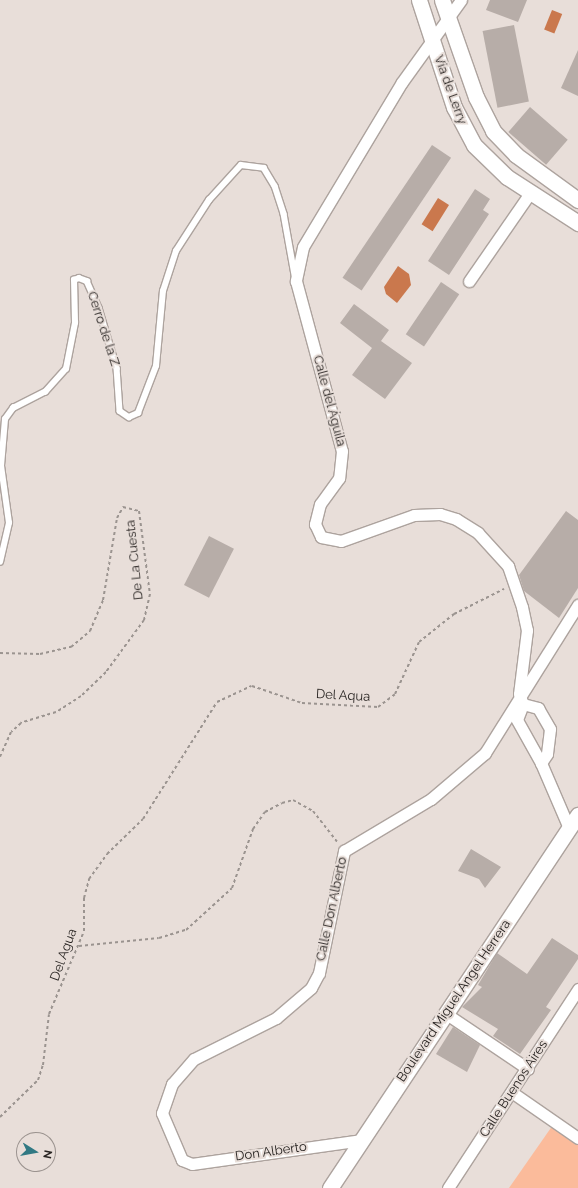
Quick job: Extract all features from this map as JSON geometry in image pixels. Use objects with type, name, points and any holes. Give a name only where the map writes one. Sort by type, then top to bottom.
[{"type":"street","name":"Vía de Lerry","points":[[419,0],[454,107],[469,138],[496,168],[530,193],[578,224]]},
{"type":"street","name":"Vía de Lerry","points":[[442,0],[476,97],[493,131],[516,155],[563,191],[578,200]]},
{"type":"street","points":[[296,281],[310,231],[432,37],[449,18],[461,0]]},
{"type":"street","points":[[552,207],[563,191]]},
{"type":"street","points":[[469,281],[530,193]]},
{"type":"street","name":"Calle del Águila","points":[[296,281],[342,451],[339,478],[318,510],[317,533],[326,539],[341,541],[414,515],[447,515],[478,533],[500,553],[515,584],[527,630],[521,699],[517,720],[542,763],[569,828]]},
{"type":"street","name":"Calle Don Alberto","points":[[182,1160],[162,1113],[172,1084],[194,1059],[276,1018],[311,988],[319,973],[344,851],[456,782],[485,753],[521,699],[578,605]]},
{"type":"street","points":[[521,699],[538,708],[550,729],[547,754],[542,763]]},
{"type":"street","name":"Boulevard Miguel Angel Herrera","points":[[330,1188],[578,815]]},
{"type":"street","name":"Calle Buenos Aires","points":[[448,1188],[513,1093],[578,989]]},
{"type":"street","points":[[445,1013],[528,1069]]},
{"type":"street","points":[[513,1093],[578,1138]]},
{"type":"street","name":"Don Alberto","points":[[182,1160],[192,1164],[362,1140]]},
{"type":"lane","name":"Cerro de la Z","points":[[0,562],[9,523],[1,466],[5,419],[13,408],[45,392],[66,369],[75,323],[75,280],[87,281],[99,308],[116,368],[119,408],[127,417],[138,413],[152,380],[159,351],[163,291],[181,241],[208,200],[241,165],[264,168],[275,186],[284,214],[296,281]]},
{"type":"path","name":"De La Cuesta","points":[[0,653],[40,654],[71,647],[90,632],[103,600],[117,518],[122,507],[139,511],[150,594],[144,620],[106,672],[81,696],[56,712],[21,723],[11,732],[0,757]]},
{"type":"path","name":"Del Aqua","points":[[217,702],[252,686],[302,704],[378,707],[395,694],[419,642],[437,625],[515,584]]},
{"type":"path","name":"Del Agua","points":[[0,1117],[38,1080],[43,1065],[49,1014],[79,946],[84,931],[84,898],[89,879],[107,854],[143,819],[217,702]]},
{"type":"path","points":[[79,946],[159,938],[186,930],[232,888],[253,829],[265,812],[282,803],[294,800],[313,811],[344,851]]},
{"type":"shaded area","points":[[552,10],[562,14],[554,34],[544,29]]},
{"type":"shaded area","points":[[438,198],[449,205],[433,231],[422,224]]},
{"type":"shaded area","points":[[398,266],[409,274],[411,285],[397,303],[386,294],[384,287]]},
{"type":"shaded area","points":[[555,1122],[578,1138],[578,1188],[509,1188]]},
{"type":"building","points":[[490,0],[527,0],[518,22],[486,10]]},
{"type":"building","points":[[514,25],[529,102],[497,108],[483,31]]},
{"type":"building","points":[[578,50],[578,96],[561,88]]},
{"type":"building","points":[[530,107],[568,140],[546,165],[508,132]]},
{"type":"building","points":[[432,145],[451,158],[362,291],[343,278]]},
{"type":"building","points":[[475,189],[490,199],[483,210],[489,214],[449,275],[428,261]]},
{"type":"building","points":[[441,282],[459,294],[424,347],[406,334]]},
{"type":"building","points":[[354,304],[389,330],[381,341],[412,363],[385,399],[352,375],[372,348],[340,323]]},
{"type":"building","points":[[566,511],[578,520],[578,588],[559,618],[524,591],[519,575]]},
{"type":"building","points":[[209,536],[234,549],[209,598],[184,585]]},
{"type":"building","points":[[471,849],[501,867],[485,888],[479,879],[458,871]]},
{"type":"building","points":[[552,938],[578,955],[578,959],[546,1007],[551,1010],[520,1054],[493,1036],[498,1029],[462,1007],[482,987],[478,985],[497,953],[527,974]]},
{"type":"building","points":[[453,1027],[480,1045],[467,1072],[436,1054]]}]
